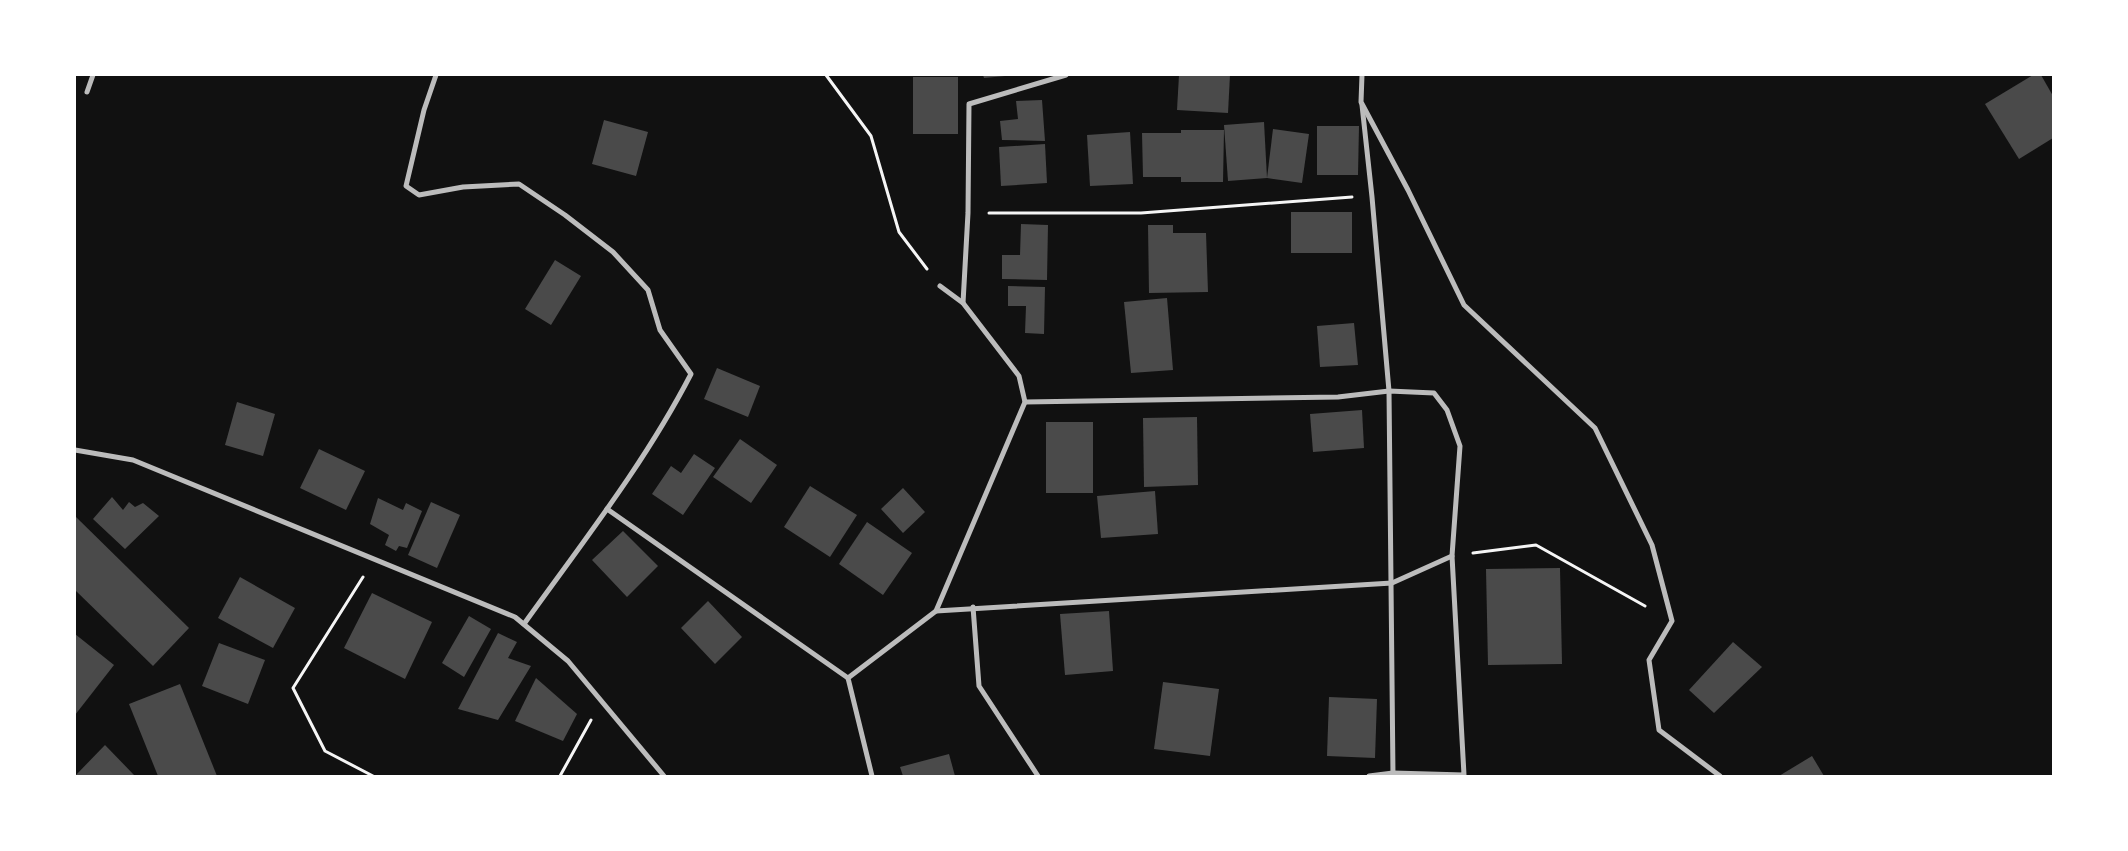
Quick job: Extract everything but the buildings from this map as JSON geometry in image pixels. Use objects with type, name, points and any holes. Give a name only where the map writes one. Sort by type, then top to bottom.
[{"type":"street","points":[[87,92],[93,75]]},
{"type":"street","points":[[436,75],[424,110],[406,186],[419,195],[462,187],[519,184],[565,215],[613,252],[648,290],[660,330],[691,374],[674,406],[607,509],[524,624]]},
{"type":"street","points":[[963,304],[968,213],[970,104],[1066,75]]},
{"type":"street","points":[[1362,75],[1361,102],[1372,197],[1389,391],[1393,775]]},
{"type":"street","points":[[1361,102],[1408,190],[1464,306],[1595,428],[1652,545],[1672,621],[1649,660],[1659,730],[1720,776]]},
{"type":"street","points":[[848,678],[936,610],[1025,402],[1019,376],[963,304],[940,286]]},
{"type":"street","points":[[1025,402],[1338,397],[1389,391],[1434,393],[1447,410],[1460,446],[1452,556],[1464,775],[1369,776]]},
{"type":"street","points":[[75,450],[133,460],[515,617],[568,661],[601,703],[664,776]]},
{"type":"street","points":[[607,509],[848,678],[872,776]]},
{"type":"street","points":[[936,610],[1392,583],[1452,556]]},
{"type":"street","points":[[973,607],[979,686],[1038,776]]},
{"type":"path","points":[[826,75],[871,136],[899,232],[940,286]]},
{"type":"path","points":[[968,213],[1141,213],[1331,197],[1372,197]]},
{"type":"path","points":[[1452,556],[1536,545],[1672,621]]},
{"type":"path","points":[[372,559],[293,688],[325,751],[373,776]]},
{"type":"path","points":[[560,776],[601,703]]}]
